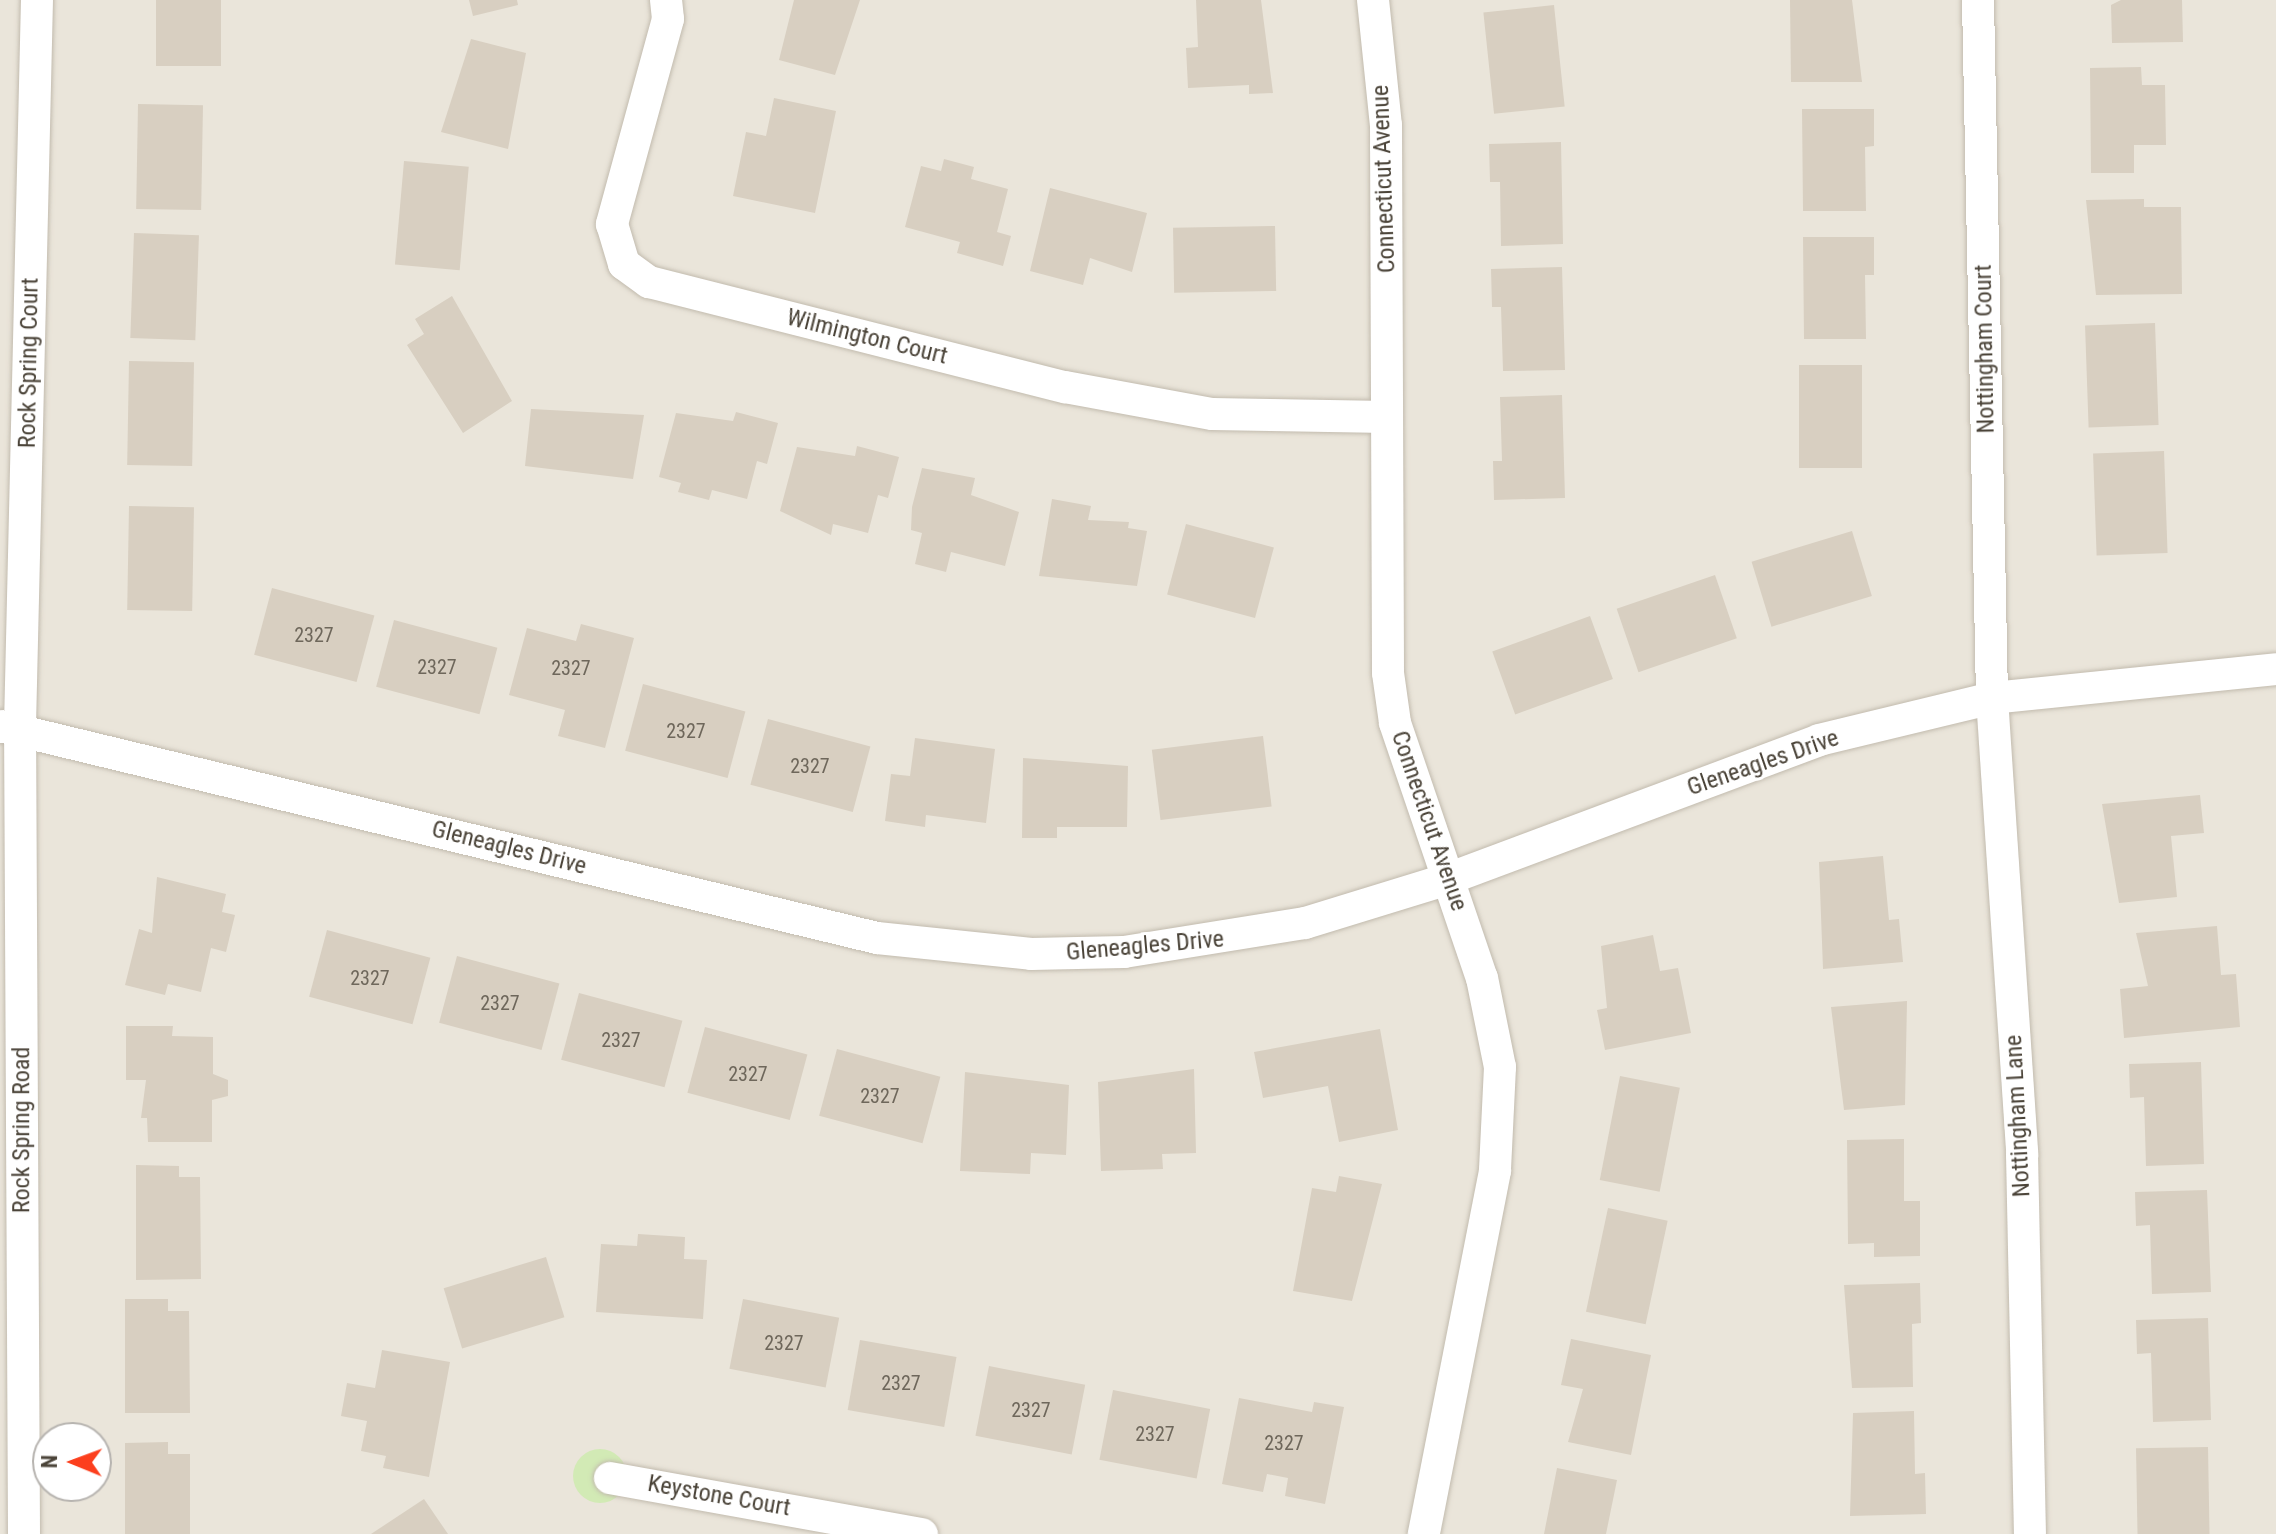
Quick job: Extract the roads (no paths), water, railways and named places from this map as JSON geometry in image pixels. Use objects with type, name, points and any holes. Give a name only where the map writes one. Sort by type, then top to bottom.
[{"type":"street","name":"Rock Spring Court","points":[[10,726],[37,0]]},
{"type":"street","name":"Wilmington Court","points":[[666,0],[668,19],[612,224],[624,264],[649,282],[1065,387],[1212,414],[1387,417]]},
{"type":"street","name":"Connecticut Avenue","points":[[1373,0],[1386,125],[1392,698],[1492,1022],[1500,1116],[1424,1534]]},
{"type":"street","name":"Nottingham Court","points":[[1978,0],[1992,698]]},
{"type":"street","name":"Gleneagles Drive","points":[[10,726],[817,925],[956,949],[1031,954],[1191,946],[1305,923],[1448,879],[1819,740],[1992,698],[2276,669]]},
{"type":"street","name":"Nottingham Lane","points":[[1992,698],[2022,1154],[2030,1534]]},
{"type":"street","name":"Rock Spring Road","points":[[10,726],[24,1534]]},
{"type":"street","name":"Keystone Court","points":[[610,1478],[922,1534]]}]
